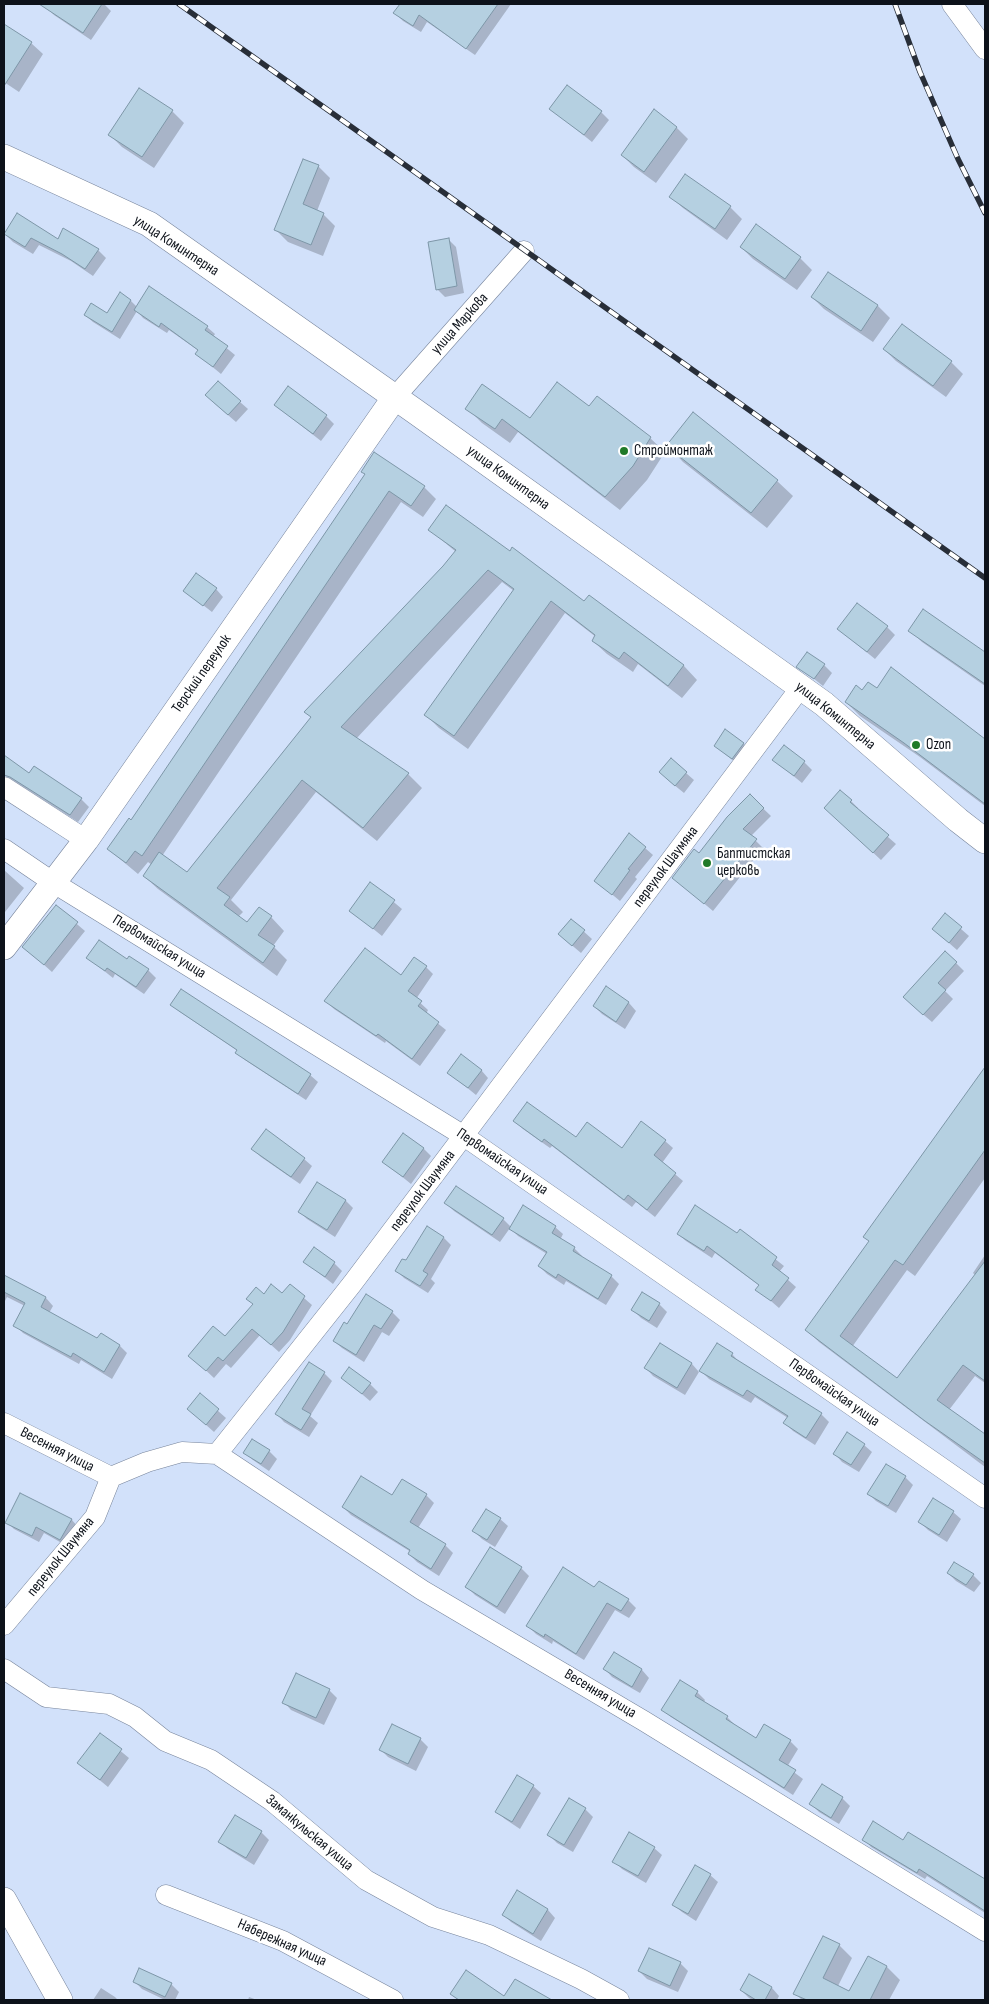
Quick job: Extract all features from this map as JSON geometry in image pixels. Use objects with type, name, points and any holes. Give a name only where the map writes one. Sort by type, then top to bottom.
[{"type":"street","points":[[952,4],[985,49]]},
{"type":"street","name":"улица Коминтерна","points":[[4,156],[149,224],[801,687],[824,704],[958,820],[985,840]]},
{"type":"street","name":"улица Маркова","points":[[395,397],[524,251]]},
{"type":"street","name":"Терский переулок","points":[[4,947],[86,840],[395,397]]},
{"type":"street","name":"переулок Шаумяна","points":[[218,1454],[352,1284],[801,687]]},
{"type":"street","points":[[4,787],[86,840]]},
{"type":"street","name":"Первомайская улица","points":[[4,849],[54,883],[464,1136],[985,1498]]},
{"type":"street","name":"Весенняя улица","points":[[4,1423],[111,1477]]},
{"type":"street","points":[[111,1477],[146,1462],[182,1452],[218,1454]]},
{"type":"street","name":"Весенняя улица","points":[[218,1454],[422,1590],[644,1721],[985,1931]]},
{"type":"street","name":"переулок Шаумяна","points":[[4,1625],[95,1517],[111,1477]]},
{"type":"street","name":"Заманкульская улица","points":[[4,1669],[46,1697],[108,1704],[135,1717],[165,1741],[212,1760],[272,1801],[366,1880],[433,1916],[489,1935],[581,1979],[619,2000]]},
{"type":"street","name":"Набережная улица","points":[[166,1895],[283,1941],[393,2000]]},
{"type":"street","points":[[4,1900],[60,2000]]},
{"type":"building","points":[[39,4],[102,4],[83,33]]},
{"type":"building","points":[[400,4],[498,4],[466,49],[419,15],[413,26],[393,13]]},
{"type":"building","points":[[4,24],[32,42],[4,86]]},
{"type":"building","points":[[567,85],[602,111],[584,135],[549,109]]},
{"type":"building","points":[[139,88],[173,110],[142,157],[108,135]]},
{"type":"building","points":[[654,109],[677,127],[644,172],[621,155]]},
{"type":"building","points":[[303,159],[319,165],[303,204],[324,213],[311,245],[274,230]]},
{"type":"building","points":[[685,174],[731,206],[715,229],[669,197]]},
{"type":"building","points":[[17,213],[58,239],[63,228],[99,249],[85,269],[62,254],[31,238],[25,247],[4,234]]},
{"type":"building","points":[[756,224],[801,257],[785,279],[740,247]]},
{"type":"building","points":[[449,238],[457,286],[436,290],[428,242]]},
{"type":"building","points":[[828,272],[878,305],[861,331],[811,297]]},
{"type":"building","points":[[149,286],[208,326],[205,330],[228,346],[213,367],[195,354],[198,350],[161,323],[159,327],[134,310]]},
{"type":"building","points":[[120,292],[131,300],[112,332],[84,315],[91,303],[107,313]]},
{"type":"building","points":[[902,324],[952,361],[933,386],[883,349]]},
{"type":"building","points":[[218,381],[241,401],[228,415],[205,395]]},
{"type":"building","name":"Строймонтаж","points":[[557,382],[589,406],[597,396],[651,437],[633,466],[605,497],[502,419],[495,429],[465,409],[482,384],[530,418]]},
{"type":"building","points":[[288,386],[327,415],[313,434],[274,405]]},
{"type":"building","points":[[693,412],[778,480],[751,513],[666,446]]},
{"type":"building","points":[[374,452],[425,486],[411,506],[389,491],[142,856],[135,851],[126,863],[107,849],[129,818],[131,820],[365,474],[361,472]]},
{"type":"building","points":[[446,505],[510,551],[512,547],[584,601],[589,595],[684,665],[668,686],[624,652],[619,659],[592,641],[595,635],[551,601],[454,736],[424,715],[514,589],[488,570],[341,727],[409,773],[363,828],[302,780],[217,888],[230,897],[224,905],[247,922],[259,907],[272,916],[258,935],[275,946],[263,963],[143,876],[159,852],[187,872],[311,717],[304,712],[443,566],[456,550],[428,530]]},
{"type":"building","points":[[196,573],[217,588],[203,606],[183,591]]},
{"type":"building","points":[[857,603],[888,626],[867,652],[837,629]]},
{"type":"building","points":[[923,609],[985,652],[985,684],[908,631]]},
{"type":"building","points":[[807,652],[825,664],[814,679],[796,667]]},
{"type":"building","points":[[891,667],[985,739],[985,804],[904,743],[845,702],[856,685],[862,690],[868,682],[877,688]]},
{"type":"building","points":[[725,729],[744,743],[732,759],[714,746]]},
{"type":"building","points":[[784,745],[805,761],[794,776],[772,760]]},
{"type":"building","points":[[4,755],[29,773],[34,766],[82,798],[70,815],[4,775]]},
{"type":"building","points":[[671,758],[687,772],[675,786],[659,772]]},
{"type":"building","points":[[840,790],[852,800],[850,802],[889,835],[873,853],[824,808]]},
{"type":"building","name":"Баптистская церковь","points":[[750,794],[764,808],[743,829],[757,839],[704,904],[672,878],[694,849],[699,853],[727,817]]},
{"type":"building","points":[[629,833],[646,847],[628,869],[630,870],[612,895],[594,881]]},
{"type":"building","points":[[370,882],[395,900],[373,929],[349,911]]},
{"type":"building","points":[[56,905],[78,922],[44,965],[22,947]]},
{"type":"building","points":[[945,913],[962,927],[949,943],[932,929]]},
{"type":"building","points":[[571,919],[585,930],[572,946],[558,934]]},
{"type":"building","points":[[99,940],[127,959],[129,956],[149,969],[136,987],[107,968],[105,971],[86,958]]},
{"type":"building","points":[[365,948],[401,975],[414,957],[427,966],[408,991],[422,1001],[418,1006],[439,1022],[412,1059],[378,1034],[376,1036],[324,1001]]},
{"type":"building","points":[[945,951],[957,962],[938,983],[946,990],[923,1015],[903,997]]},
{"type":"building","points":[[606,986],[629,1002],[616,1022],[593,1006]]},
{"type":"building","points":[[181,989],[311,1074],[298,1094],[235,1053],[237,1050],[170,1005]]},
{"type":"building","points":[[461,1054],[482,1070],[468,1088],[447,1073]]},
{"type":"building","points":[[985,1067],[985,1150],[903,1265],[895,1260],[840,1336],[897,1378],[985,1261],[985,1381],[963,1365],[937,1400],[985,1434],[985,1463],[925,1421],[805,1330],[869,1241],[863,1237]]},
{"type":"building","points":[[527,1102],[576,1137],[587,1122],[622,1148],[641,1121],[666,1140],[654,1155],[676,1173],[647,1210],[628,1195],[624,1200],[544,1139],[542,1142],[513,1121]]},
{"type":"building","points":[[266,1129],[305,1158],[291,1177],[251,1149]]},
{"type":"building","points":[[403,1133],[424,1148],[403,1177],[382,1162]]},
{"type":"building","points":[[317,1182],[346,1200],[327,1230],[298,1212]]},
{"type":"building","points":[[456,1186],[504,1218],[492,1235],[444,1203]]},
{"type":"building","points":[[523,1205],[556,1226],[552,1233],[575,1247],[573,1251],[612,1275],[598,1299],[558,1274],[556,1278],[538,1266],[547,1252],[509,1229]]},
{"type":"building","points":[[695,1205],[737,1233],[740,1229],[777,1257],[772,1265],[789,1278],[771,1301],[755,1290],[759,1285],[707,1246],[704,1251],[677,1234]]},
{"type":"building","points":[[427,1226],[444,1237],[423,1271],[428,1274],[420,1286],[395,1271],[402,1259],[406,1260]]},
{"type":"building","points":[[314,1247],[335,1262],[325,1277],[303,1262]]},
{"type":"building","points":[[4,1275],[46,1297],[41,1307],[97,1338],[101,1333],[120,1345],[104,1372],[73,1353],[71,1357],[13,1326],[25,1303],[4,1292]]},
{"type":"building","points":[[271,1284],[282,1293],[290,1284],[305,1296],[283,1332],[271,1345],[252,1329],[223,1361],[218,1357],[206,1371],[188,1356],[213,1326],[225,1336],[253,1304],[246,1299],[256,1287],[264,1294]]},
{"type":"building","points":[[642,1292],[660,1303],[649,1321],[631,1310]]},
{"type":"building","points":[[366,1294],[393,1311],[381,1329],[374,1325],[356,1355],[333,1341],[344,1322],[347,1324]]},
{"type":"building","points":[[660,1343],[692,1363],[677,1388],[644,1368]]},
{"type":"building","points":[[717,1343],[733,1353],[731,1356],[822,1413],[806,1438],[783,1423],[788,1416],[747,1390],[743,1396],[699,1371]]},
{"type":"building","points":[[309,1362],[325,1372],[302,1409],[311,1414],[301,1430],[275,1414]]},
{"type":"building","points":[[349,1367],[371,1383],[362,1394],[341,1378]]},
{"type":"building","points":[[200,1393],[219,1409],[206,1425],[187,1409]]},
{"type":"building","points":[[847,1432],[865,1444],[851,1465],[833,1454]]},
{"type":"building","points":[[252,1439],[270,1450],[261,1464],[243,1453]]},
{"type":"building","points":[[886,1464],[906,1476],[888,1506],[867,1494]]},
{"type":"building","points":[[361,1476],[392,1495],[402,1479],[427,1494],[410,1522],[446,1544],[431,1569],[408,1554],[410,1550],[342,1507]]},
{"type":"building","points":[[20,1493],[72,1519],[60,1540],[36,1527],[32,1536],[5,1523]]},
{"type":"building","points":[[933,1498],[954,1511],[939,1535],[918,1522]]},
{"type":"building","points":[[486,1509],[501,1518],[487,1540],[472,1531]]},
{"type":"building","points":[[490,1547],[522,1567],[497,1607],[465,1587]]},
{"type":"building","points":[[954,1562],[974,1574],[966,1585],[947,1573]]},
{"type":"building","points":[[563,1567],[594,1587],[599,1581],[629,1599],[621,1611],[607,1603],[576,1654],[545,1634],[544,1637],[526,1626]]},
{"type":"building","points":[[614,1652],[642,1669],[632,1687],[603,1669]]},
{"type":"building","points":[[296,1673],[330,1689],[316,1718],[282,1703]]},
{"type":"building","points":[[680,1680],[698,1691],[695,1696],[728,1716],[726,1719],[756,1738],[764,1724],[791,1740],[779,1760],[796,1770],[784,1788],[661,1710]]},
{"type":"building","points":[[392,1724],[421,1738],[408,1764],[379,1750]]},
{"type":"building","points":[[100,1733],[122,1749],[100,1780],[77,1763]]},
{"type":"building","points":[[517,1775],[534,1785],[512,1822],[495,1812]]},
{"type":"building","points":[[822,1784],[843,1797],[831,1818],[809,1804]]},
{"type":"building","points":[[569,1798],[586,1808],[564,1845],[547,1835]]},
{"type":"building","points":[[235,1815],[262,1831],[246,1858],[218,1842]]},
{"type":"building","points":[[873,1821],[903,1840],[908,1832],[985,1879],[985,1911],[919,1869],[917,1873],[862,1840]]},
{"type":"building","points":[[629,1832],[655,1847],[638,1876],[612,1862]]},
{"type":"building","points":[[695,1865],[711,1874],[688,1914],[672,1905]]},
{"type":"building","points":[[517,1890],[548,1909],[533,1934],[502,1915]]},
{"type":"building","points":[[823,1936],[840,1944],[823,1978],[849,1991],[868,1956],[887,1966],[870,2000],[807,2000],[793,1994]]},
{"type":"building","points":[[649,1948],[681,1962],[670,1986],[638,1971]]},
{"type":"building","points":[[139,1968],[172,1983],[165,1997],[133,1982]]},
{"type":"building","points":[[466,1970],[504,1996],[515,1979],[552,2000],[459,2000],[450,1994]]},
{"type":"building","points":[[749,1974],[772,1987],[765,2000],[756,2000],[740,1990]]},
{"type":"railway","points":[[179,4],[985,578]]},
{"type":"railway","points":[[895,4],[920,72],[958,159],[985,213]]},
{"type":"place","name":"Строймонтаж","points":[[624,451]]},
{"type":"place","name":"Ozon","points":[[916,745]]},
{"type":"place","name":"Баптистская церковь","points":[[707,863]]}]
